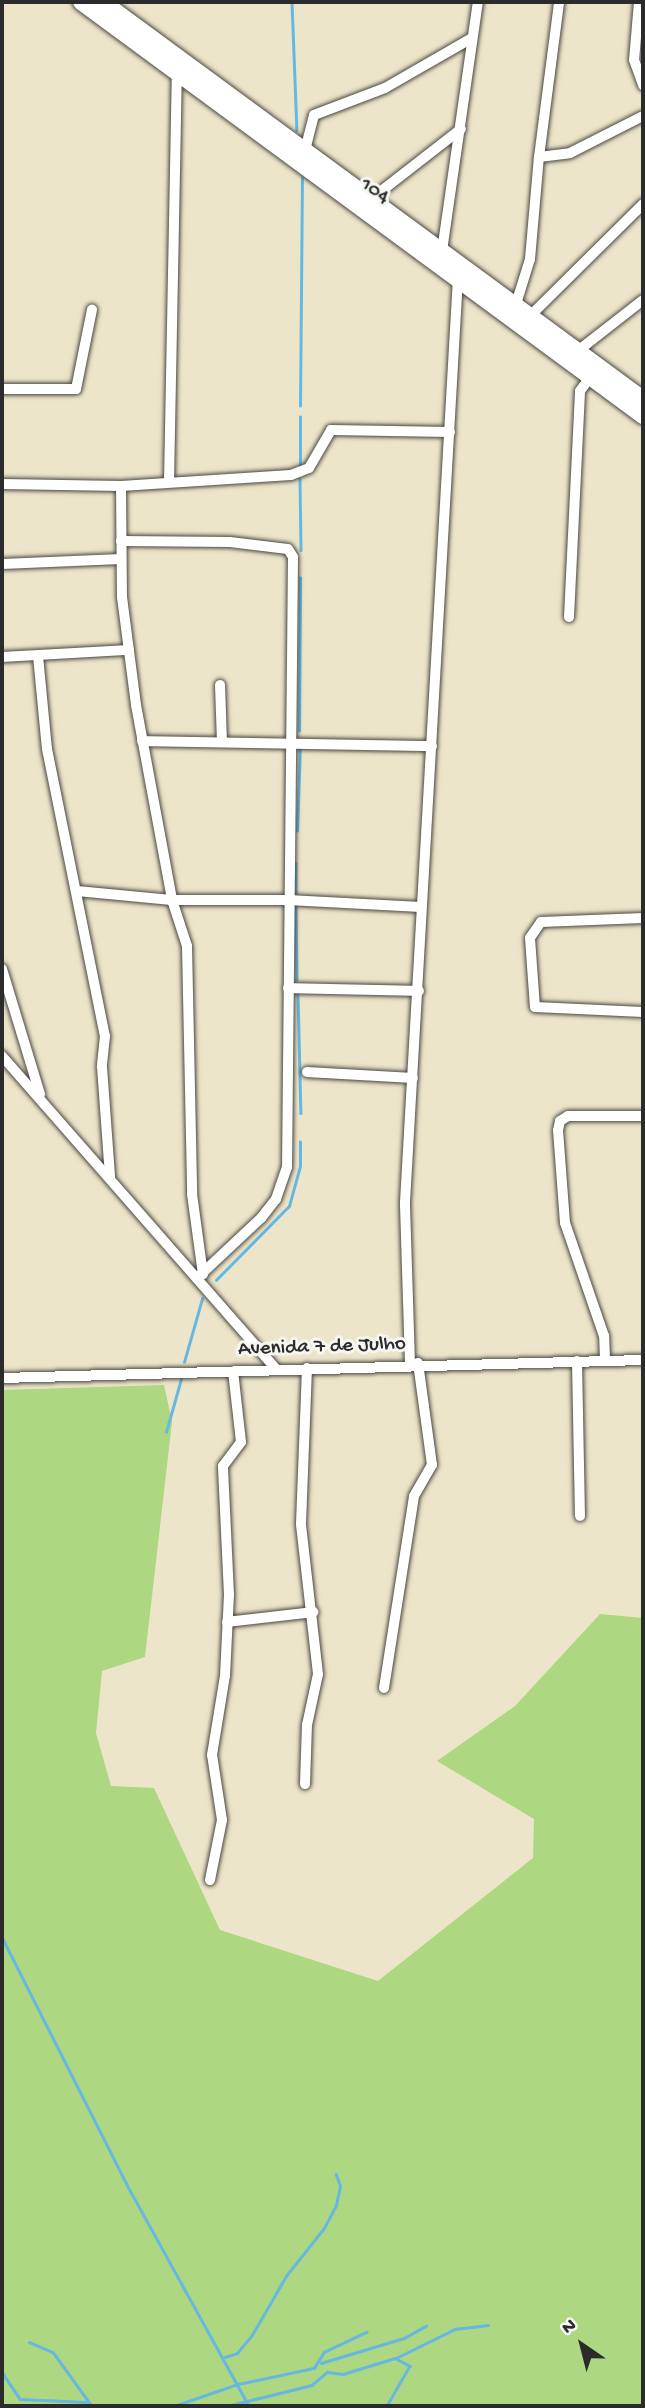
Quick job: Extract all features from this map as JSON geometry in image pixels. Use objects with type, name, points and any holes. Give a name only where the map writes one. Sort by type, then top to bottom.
[{"type":"street","name":"104","points":[[81,2],[458,270],[594,371],[643,416]]},
{"type":"street","points":[[103,2],[302,158],[371,199],[442,251],[458,270],[516,304],[579,350],[594,371],[643,399]]},
{"type":"street","points":[[442,251],[478,2]]},
{"type":"street","points":[[516,304],[530,259],[539,157],[559,2]]},
{"type":"street","points":[[639,2],[634,60],[643,85]]},
{"type":"street","points":[[302,158],[314,115],[385,88],[472,38]]},
{"type":"street","points":[[169,482],[177,72]]},
{"type":"street","points":[[539,157],[570,153],[643,116]]},
{"type":"street","points":[[371,199],[461,129]]},
{"type":"street","points":[[531,315],[643,204]]},
{"type":"street","points":[[384,1688],[414,1496],[432,1465],[414,1364],[405,1202],[458,270]]},
{"type":"street","points":[[579,350],[643,300]]},
{"type":"street","points":[[2,388],[76,389],[92,310]]},
{"type":"street","points":[[569,617],[580,391],[594,371]]},
{"type":"street","points":[[2,484],[121,486],[304,471],[331,430],[450,432]]},
{"type":"street","points":[[121,486],[121,559],[129,650],[142,741],[172,900],[190,967],[192,1194],[200,1276]]},
{"type":"street","points":[[121,541],[230,542],[292,552],[293,742],[288,900],[288,1136],[283,1186],[243,1238],[200,1276]]},
{"type":"street","points":[[2,564],[121,559]]},
{"type":"street","points":[[2,657],[129,650]]},
{"type":"street","points":[[38,656],[47,748],[105,1036],[102,1068],[110,1177]]},
{"type":"street","points":[[220,685],[222,742]]},
{"type":"street","points":[[142,741],[432,746]]},
{"type":"street","points":[[77,891],[172,900],[288,900],[421,907]]},
{"type":"street","points":[[643,918],[541,922],[530,938],[535,1007],[643,1012]]},
{"type":"street","points":[[2,970],[41,1098]]},
{"type":"street","points":[[288,988],[419,991]]},
{"type":"street","points":[[2,1056],[200,1276],[276,1369]]},
{"type":"street","points":[[307,1072],[413,1078]]},
{"type":"street","points":[[605,1360],[604,1336],[565,1223],[558,1130],[560,1121],[568,1116],[643,1116]]},
{"type":"street","name":"Avenida 7 de Julho","points":[[2,1378],[414,1364],[643,1360]]},
{"type":"street","points":[[577,1361],[580,1516]]},
{"type":"street","points":[[305,1784],[307,1725],[318,1674],[300,1497],[307,1368]]},
{"type":"street","points":[[210,1880],[222,1820],[212,1755],[225,1676],[227,1622],[223,1466],[240,1447],[242,1434],[233,1371]]},
{"type":"street","points":[[227,1622],[313,1612]]},
{"type":"green space","points":[[164,1385],[172,1422],[145,1657],[102,1671],[96,1733],[111,1786],[154,1788],[220,1930],[378,1981],[533,1858],[534,1819],[437,1761],[515,1706],[600,1614],[643,1618],[643,2406],[2,2406],[2,1390]]},
{"type":"waterway","points":[[292,2],[297,130]]},
{"type":"waterway","points":[[300,406],[302,178]]},
{"type":"waterway","points":[[300,417],[300,466]]},
{"type":"waterway","points":[[300,479],[301,550]]},
{"type":"waterway","points":[[299,731],[300,578]]},
{"type":"waterway","points":[[297,831],[300,747]]},
{"type":"waterway","points":[[296,863],[296,892]]},
{"type":"waterway","points":[[296,906],[297,979]]},
{"type":"waterway","points":[[298,994],[301,1113]]},
{"type":"waterway","points":[[216,1280],[289,1206],[300,1166],[300,1142]]},
{"type":"waterway","points":[[184,1362],[202,1299]]},
{"type":"waterway","points":[[166,1432],[181,1379]]},
{"type":"waterway","points":[[2,1937],[131,2192],[249,2406]]},
{"type":"waterway","points":[[225,2357],[237,2353],[252,2335],[286,2276],[324,2228],[336,2205],[340,2186],[336,2175]]},
{"type":"waterway","points":[[396,2358],[455,2329],[488,2325]]},
{"type":"waterway","points":[[321,2363],[404,2338],[426,2326]]},
{"type":"waterway","points":[[174,2406],[238,2384],[314,2368],[324,2352],[366,2332]]},
{"type":"waterway","points":[[29,2342],[53,2352],[92,2406]]},
{"type":"waterway","points":[[227,2406],[312,2385],[327,2372],[343,2374],[395,2358],[410,2366],[387,2406]]},
{"type":"waterway","points":[[2,2372],[20,2399],[86,2402]]}]
